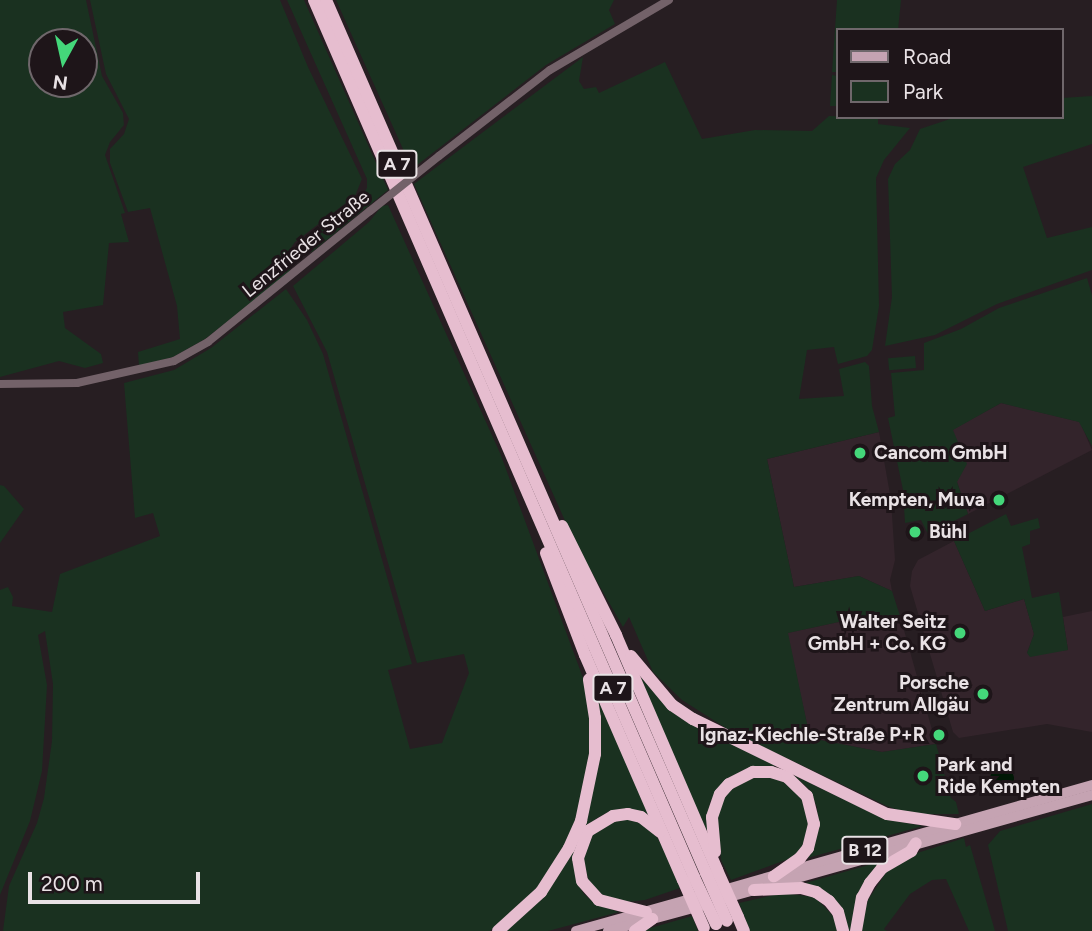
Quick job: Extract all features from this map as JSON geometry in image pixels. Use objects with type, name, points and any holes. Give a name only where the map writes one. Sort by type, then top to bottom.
[{"type":"highway","name":"A 7","points":[[314,0],[531,499],[700,875]]},
{"type":"highway","name":"A 7","points":[[326,0],[545,505],[720,926]]},
{"type":"highway","points":[[531,499],[536,526],[585,655],[666,843]]},
{"type":"highway","points":[[545,505],[563,528],[616,635],[720,926],[744,931]]},
{"type":"highway","points":[[616,635],[647,679],[672,705],[693,719],[887,814],[955,824]]},
{"type":"highway","points":[[498,931],[522,911],[552,876],[569,848],[586,806],[595,754],[595,718],[585,655]]},
{"type":"highway","points":[[700,875],[712,817],[720,794],[741,776],[753,772],[771,772],[797,785],[813,810],[814,824],[808,848],[800,858],[774,876]]},
{"type":"highway","points":[[635,931],[649,916],[599,900],[589,891],[579,870],[581,844],[588,831],[600,821],[628,814],[652,823],[666,843],[700,875]]},
{"type":"highway","points":[[856,931],[862,898],[870,883],[882,868],[911,850],[916,843]]},
{"type":"highway","points":[[754,890],[802,888],[816,892],[838,912],[843,931]]},
{"type":"main road","name":"B 12","points":[[608,931],[774,876],[1092,785]]},
{"type":"main road","name":"B 12","points":[[576,931],[754,890],[1092,795]]},
{"type":"street","name":"Lenzfrieder Straße","points":[[0,384],[77,383],[174,361],[208,342],[550,69],[669,0]]},
{"type":"shaded area","points":[[1001,403],[1080,422],[1092,450],[968,514],[957,482],[952,430]]},
{"type":"shaded area","points":[[879,432],[891,500],[895,560],[890,580],[892,591],[859,576],[794,587],[767,459]]},
{"type":"shaded area","points":[[954,541],[985,611],[1024,599],[1034,634],[1027,653],[1068,650],[1063,617],[1092,611],[1092,732],[1047,724],[959,738],[953,732],[910,586],[912,571],[918,560]]},
{"type":"shaded area","points":[[900,616],[936,744],[882,752],[810,738],[787,633],[857,618]]},
{"type":"shaded area","points":[[1002,767],[1010,771],[1014,779],[1010,787],[1002,791],[994,787],[990,779],[994,771]]},
{"type":"green space","points":[[0,0],[86,0],[92,28],[28,28],[28,98],[98,98],[98,57],[102,76],[123,113],[124,125],[110,142],[105,155],[125,213],[121,214],[129,242],[109,243],[103,305],[63,312],[65,328],[101,354],[103,363],[85,368],[59,361],[0,377]]},
{"type":"green space","points":[[90,0],[280,0],[308,67],[362,179],[355,196],[295,242],[288,252],[290,271],[283,278],[205,339],[173,357],[139,366],[138,352],[180,339],[177,306],[150,208],[128,212],[110,163],[110,149],[124,134],[129,119],[106,74]]},
{"type":"green space","points":[[287,0],[304,0],[388,190],[312,252],[305,250],[306,240],[360,198],[367,188],[367,179]]},
{"type":"green space","points":[[336,0],[614,0],[609,10],[615,24],[546,65],[412,169]]},
{"type":"green space","points":[[837,0],[901,0],[898,28],[836,28],[836,72],[832,72]]},
{"type":"green space","points":[[583,57],[579,81],[584,89],[596,87],[599,93],[665,62],[702,139],[755,130],[812,131],[829,116],[836,116],[836,119],[878,119],[878,124],[910,128],[884,160],[876,178],[879,306],[872,350],[867,356],[838,364],[834,347],[807,350],[799,399],[844,396],[839,369],[865,362],[869,366],[872,406],[879,432],[767,459],[794,587],[859,576],[892,591],[900,616],[857,618],[788,633],[810,738],[882,752],[936,744],[951,798],[956,802],[959,814],[910,814],[887,806],[751,741],[747,732],[729,730],[682,700],[653,672],[629,617],[623,627],[575,543],[414,184]]},
{"type":"green space","points":[[832,75],[836,76],[836,106],[830,106]]},
{"type":"green space","points":[[1092,96],[1092,144],[1023,167],[1047,238],[1092,227],[1092,270],[997,304],[935,335],[885,346],[892,297],[888,179],[895,164],[910,150],[920,129],[950,119],[1064,119],[1064,98]]},
{"type":"green space","points":[[388,205],[500,453],[586,686],[591,719],[591,754],[582,804],[565,846],[537,889],[490,931],[3,931],[9,886],[37,823],[44,798],[52,741],[53,684],[45,631],[38,635],[47,685],[42,771],[30,821],[0,895],[0,590],[8,587],[13,597],[12,606],[52,612],[60,574],[160,536],[153,513],[135,518],[124,383],[174,370],[211,348],[286,289],[307,320],[323,354],[412,664],[388,670],[410,749],[442,743],[469,673],[464,654],[417,663],[327,352],[293,286],[369,222],[382,206]]},
{"type":"green space","points":[[1087,278],[1092,295],[1092,446],[1079,422],[1001,403],[953,430],[967,464],[957,482],[968,514],[928,534],[921,520],[905,523],[903,490],[888,418],[895,416],[891,373],[924,370],[924,343],[961,329],[999,308]]},
{"type":"green space","points":[[915,356],[916,368],[889,370],[888,358]]},
{"type":"green space","points":[[0,485],[4,486],[24,509],[0,543]]},
{"type":"green space","points":[[1006,514],[1011,526],[1038,518],[1040,528],[1030,531],[1030,544],[1022,547],[1032,598],[1059,592],[1068,650],[1030,657],[1027,653],[1034,634],[1024,599],[985,611],[954,541]]},
{"type":"green space","points":[[638,674],[667,706],[776,766],[748,768],[726,779],[710,802],[706,836]]},
{"type":"green space","points":[[595,687],[650,817],[610,811],[584,829],[573,857],[577,883],[584,894],[595,904],[619,912],[548,931],[504,931],[524,914],[585,820],[599,754]]},
{"type":"green space","points":[[793,775],[885,819],[923,826],[804,859],[818,822],[817,807],[809,789]]},
{"type":"green space","points":[[754,776],[770,776],[784,782],[801,796],[809,823],[802,848],[791,858],[731,880],[721,860],[717,814],[725,795],[734,786]]},
{"type":"green space","points":[[1092,804],[1092,931],[1008,931],[988,845],[1000,831]]},
{"type":"green space","points":[[627,818],[650,827],[662,845],[680,888],[645,900],[617,903],[591,888],[582,858],[592,833],[603,825]]},
{"type":"green space","points":[[964,838],[966,847],[970,845],[995,931],[969,931],[946,879],[932,880],[910,894],[884,929],[887,931],[860,931],[868,900],[887,871],[911,855]]},
{"type":"green space","points":[[886,860],[852,931],[847,931],[843,916],[802,884]]},
{"type":"green space","points":[[782,893],[815,897],[835,918],[838,931],[750,931],[739,903]]},
{"type":"green space","points":[[692,916],[698,931],[644,931],[647,929]]},
{"type":"place","name":"Cancom GmbH","points":[[860,453]]},
{"type":"place","name":"Kempten, Muva","points":[[999,500]]},
{"type":"place","name":"Bühl","points":[[915,532]]},
{"type":"place","name":"Walter Seitz GmbH + Co. KG","points":[[960,633]]},
{"type":"place","name":"Porsche Zentrum Allgäu","points":[[983,694]]},
{"type":"place","name":"Ignaz-Kiechle-Straße P+R","points":[[939,735]]},
{"type":"place","name":"Park and Ride Kempten","points":[[923,776]]}]
